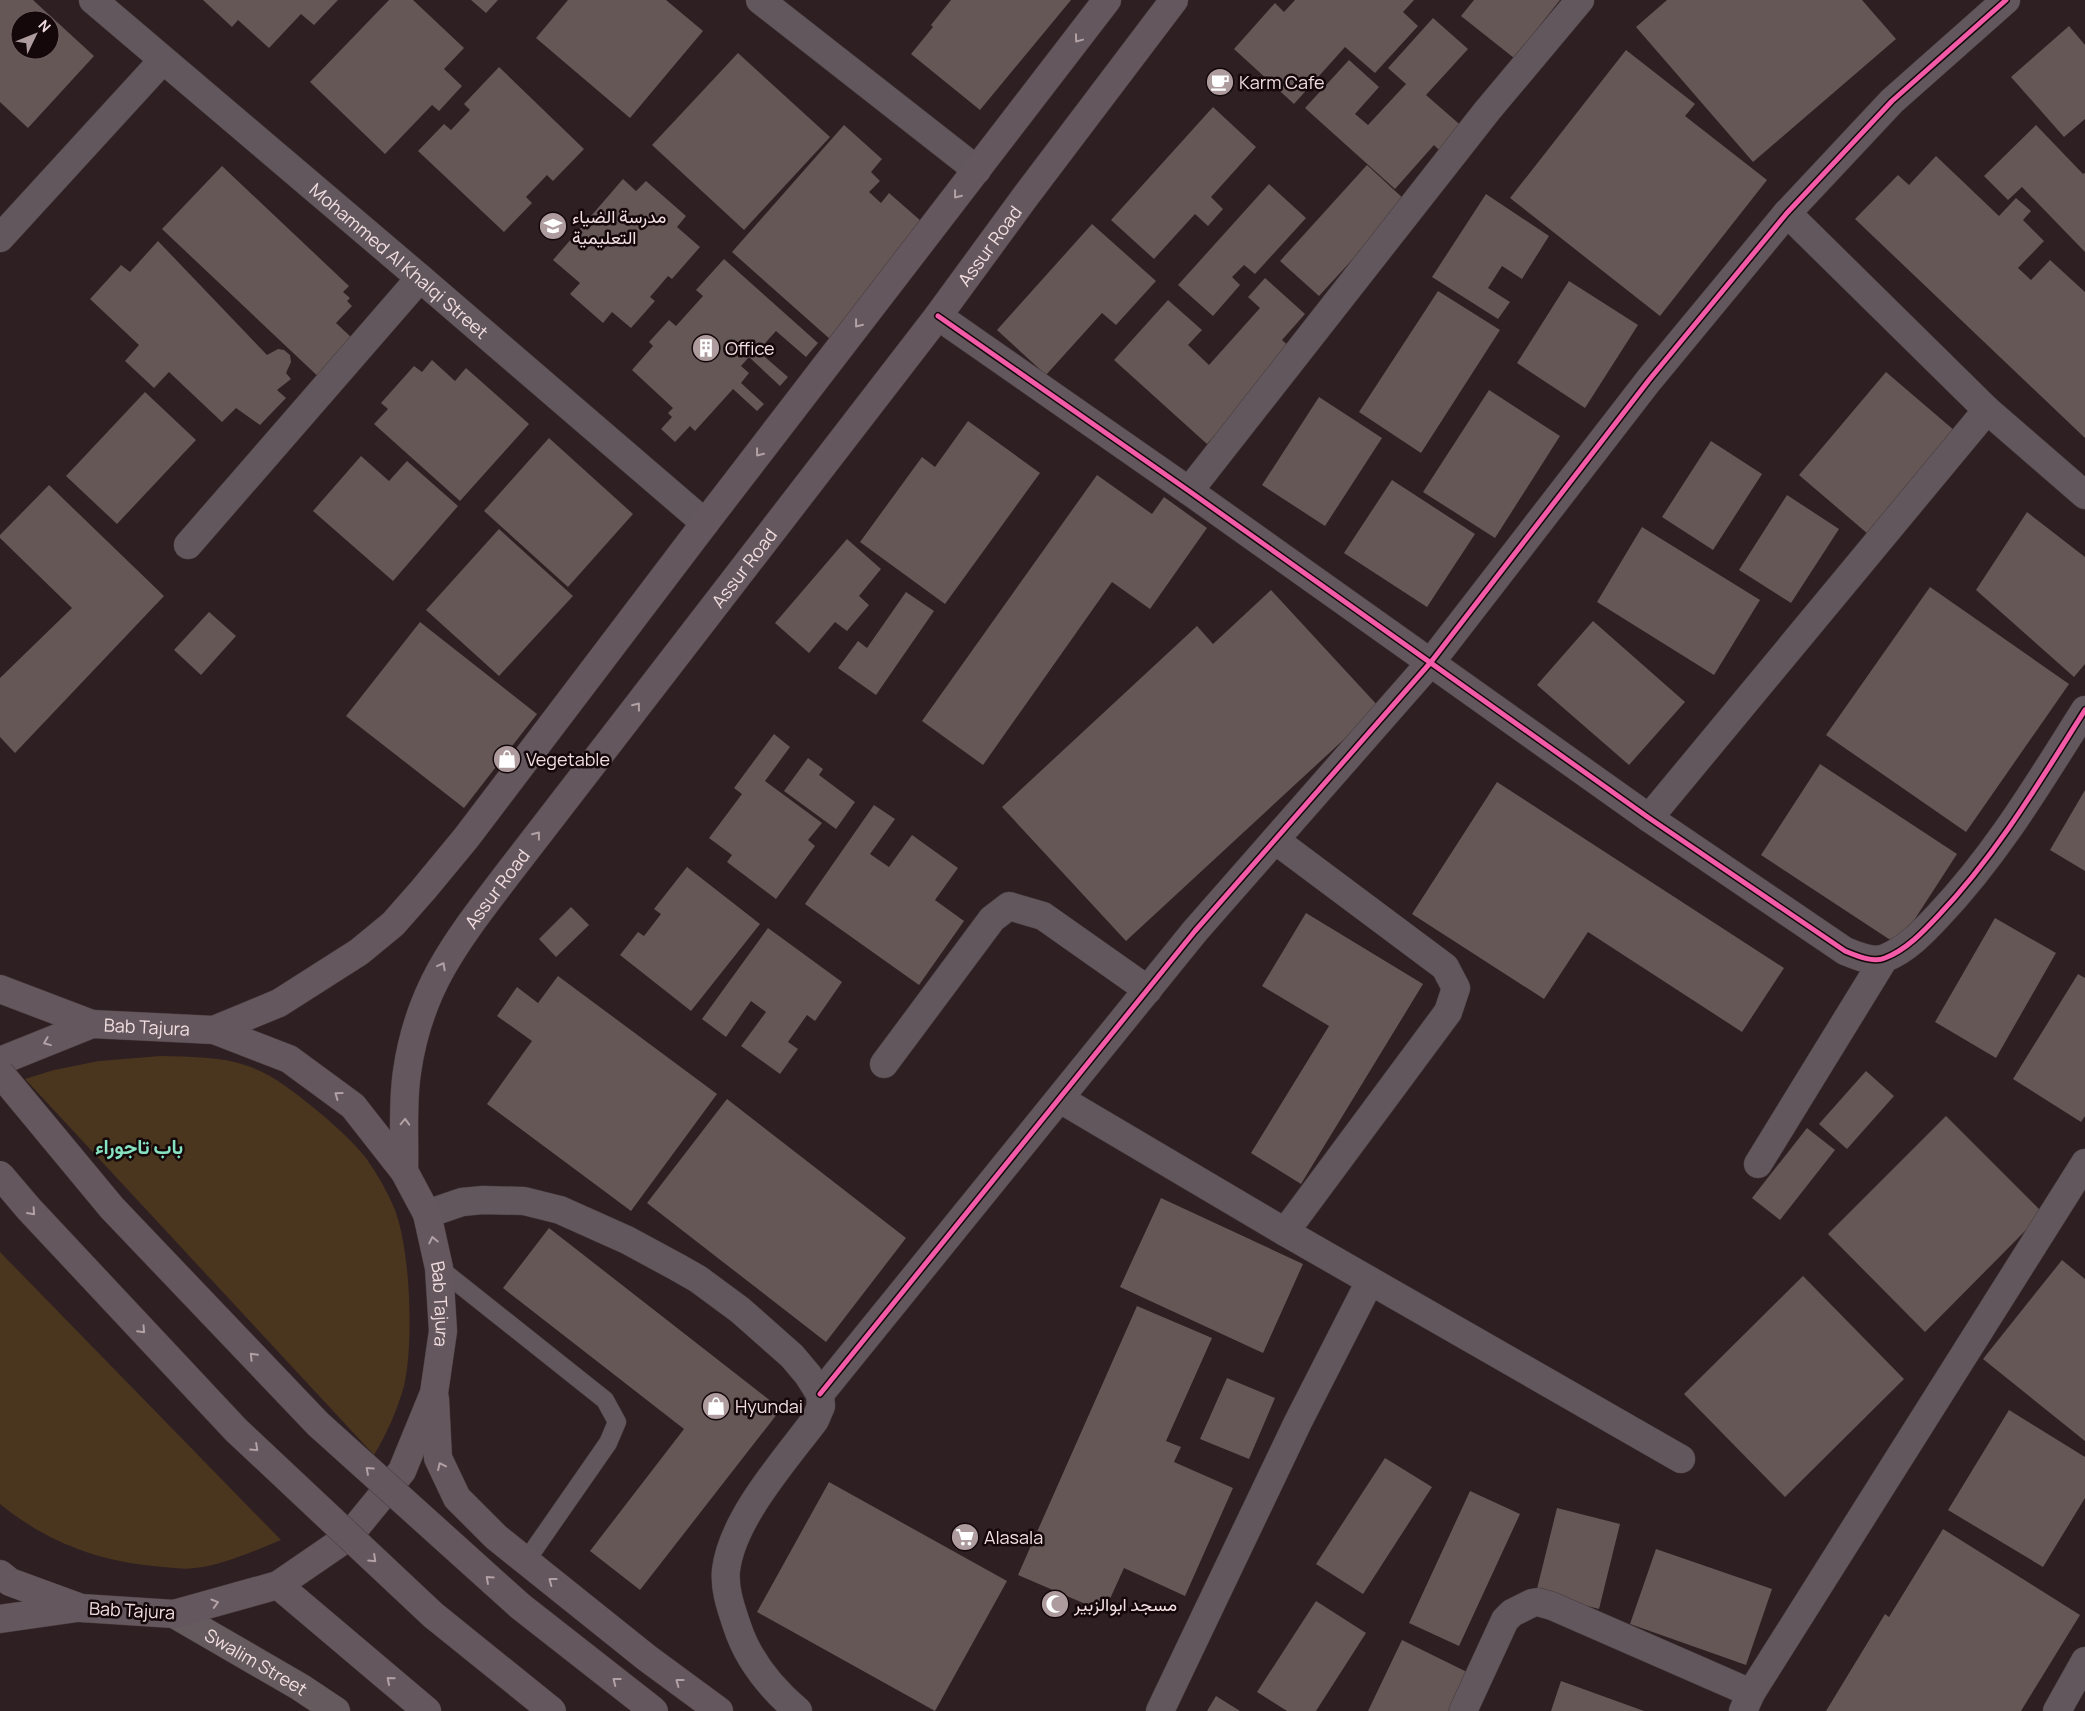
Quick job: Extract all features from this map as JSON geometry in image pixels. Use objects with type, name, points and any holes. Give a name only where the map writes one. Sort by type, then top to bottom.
[{"type":"main road","points":[[214,1030],[294,994],[359,952],[394,924],[466,838],[705,523],[1107,0]]},
{"type":"main road","name":"Assur Road","points":[[404,1171],[407,1073],[414,1031],[429,991],[448,953],[938,316],[1174,0]]},
{"type":"main road","points":[[0,989],[92,1024]]},
{"type":"main road","name":"Bab Tajura","points":[[0,1061],[92,1024],[214,1030],[289,1059],[353,1106],[404,1171],[427,1214],[439,1268],[443,1331],[434,1393],[402,1471],[348,1538],[278,1585],[174,1614],[81,1608],[10,1582],[0,1574]]},
{"type":"main road","points":[[0,1073],[112,1208],[318,1424],[520,1606],[654,1711]]},
{"type":"main road","points":[[0,1174],[29,1209],[236,1430],[433,1615],[552,1711]]},
{"type":"main road","points":[[434,1393],[438,1458],[457,1498],[496,1537],[718,1711]]},
{"type":"main road","points":[[278,1585],[427,1711]]},
{"type":"main road","points":[[0,1620],[81,1608]]},
{"type":"main road","name":"Swalim Street","points":[[174,1614],[300,1687],[336,1711]]},
{"type":"street","name":"Mohammed Al Khalqi Street","points":[[93,0],[705,523]]},
{"type":"street","points":[[760,0],[977,170]]},
{"type":"street","points":[[1189,490],[1487,111],[1580,0]]},
{"type":"street","points":[[820,1394],[1196,931],[1431,662],[1649,380],[1787,213],[1892,101],[2006,0]]},
{"type":"street","points":[[0,238],[163,60]]},
{"type":"street","points":[[1787,213],[1987,410],[2085,495]]},
{"type":"street","points":[[188,545],[420,278]]},
{"type":"street","points":[[938,316],[1189,490],[1649,818],[1845,952],[1862,958],[1884,959]]},
{"type":"street","points":[[1649,818],[1987,410]]},
{"type":"street","points":[[1758,1164],[1884,959],[1904,948],[1958,895],[2018,817],[2085,710]]},
{"type":"street","points":[[1275,840],[1445,967],[1456,988],[1448,1012],[1285,1232]]},
{"type":"street","points":[[884,1064],[992,919],[1009,906],[1043,916],[1148,990]]},
{"type":"street","points":[[1060,1099],[1285,1232],[1680,1459]]},
{"type":"street","points":[[1463,1711],[1504,1620],[1523,1606],[1538,1602],[1552,1606],[1747,1702],[2085,1163]]},
{"type":"street","points":[[427,1214],[462,1202],[483,1200],[524,1201],[560,1210],[627,1240],[698,1279],[740,1310],[792,1356],[808,1375],[820,1394],[821,1406],[815,1420],[759,1495],[733,1542],[726,1570],[729,1601],[740,1636],[761,1672],[783,1698],[798,1711]]},
{"type":"street","points":[[1160,1711],[1298,1422],[1370,1281]]},
{"type":"street","points":[[2057,1711],[2085,1661]]},
{"type":"lane","points":[[439,1268],[605,1400],[617,1422],[608,1443],[526,1561]]},
{"type":"shaded area","points":[[161,1056],[227,1060],[257,1069],[291,1090],[332,1123],[361,1152],[378,1176],[392,1203],[403,1242],[407,1267],[410,1320],[404,1386],[391,1422],[374,1455],[25,1079],[54,1070],[99,1061]]},
{"type":"shaded area","points":[[0,1252],[281,1540],[217,1564],[184,1569],[153,1566],[111,1559],[72,1547],[35,1528],[0,1504]]},
{"type":"building","points":[[0,0],[33,0],[44,10],[10,10],[10,60],[60,60],[60,25],[94,56],[28,128],[0,102]]},
{"type":"building","points":[[203,0],[338,0],[314,25],[301,14],[269,48],[238,20],[232,27]]},
{"type":"building","points":[[389,0],[413,0],[464,48],[444,69],[462,86],[439,111],[432,105],[385,154],[310,82]]},
{"type":"building","points":[[471,0],[498,0],[486,13]]},
{"type":"building","points":[[568,0],[666,0],[703,31],[630,118],[536,38]]},
{"type":"building","points":[[951,0],[1071,0],[980,110],[911,54],[933,27],[931,25]]},
{"type":"building","points":[[1295,0],[1414,0],[1403,12],[1418,26],[1375,73],[1345,47],[1294,104],[1234,49],[1275,3],[1284,12]]},
{"type":"building","points":[[1474,0],[1560,0],[1514,58],[1461,16]]},
{"type":"building","points":[[1667,0],[1862,0],[1896,39],[1753,162],[1636,27]]},
{"type":"building","points":[[1433,18],[1468,49],[1426,95],[1465,129],[1443,154],[1434,145],[1395,189],[1305,108],[1349,60],[1379,87],[1355,114],[1368,125],[1406,84],[1388,68]]},
{"type":"building","points":[[2069,26],[2085,45],[2085,119],[2064,137],[2011,77]]},
{"type":"building","points":[[1626,50],[1695,104],[1685,116],[1767,180],[1660,316],[1510,198]]},
{"type":"building","points":[[738,53],[830,137],[744,230],[652,145]]},
{"type":"building","points":[[499,67],[584,149],[553,181],[547,175],[526,197],[532,203],[504,232],[418,151],[444,124],[451,130],[470,110],[464,104]]},
{"type":"building","points":[[1213,107],[1256,147],[1211,197],[1223,209],[1208,226],[1195,214],[1154,259],[1111,220]]},
{"type":"building","points":[[844,125],[882,159],[871,172],[880,181],[869,192],[881,203],[889,193],[921,221],[909,235],[913,239],[831,340],[732,252]]},
{"type":"building","points":[[2036,125],[2083,174],[2085,173],[2085,252],[2022,187],[2008,200],[1984,176]]},
{"type":"building","points":[[1936,156],[1999,216],[2016,198],[2031,211],[2023,220],[2044,241],[2018,268],[2031,280],[2050,260],[2085,292],[2085,438],[1855,219],[1898,175],[1909,185]]},
{"type":"building","points":[[1367,165],[1406,201],[1319,296],[1280,261]]},
{"type":"building","points":[[222,166],[349,286],[343,292],[350,298],[347,301],[352,306],[336,323],[352,338],[324,382],[162,229]]},
{"type":"building","points":[[623,179],[636,191],[646,181],[686,216],[677,227],[700,247],[672,279],[668,276],[650,297],[655,301],[631,328],[612,312],[603,323],[570,294],[580,283],[553,260]]},
{"type":"building","points":[[1269,184],[1306,218],[1255,274],[1244,265],[1232,277],[1240,285],[1213,316],[1178,285]]},
{"type":"building","points":[[1486,194],[1549,236],[1522,279],[1502,266],[1488,288],[1510,302],[1498,319],[1432,277]]},
{"type":"building","points":[[1092,224],[1156,281],[1116,325],[1102,313],[1046,375],[997,330]]},
{"type":"building","points":[[158,241],[267,355],[278,349],[284,350],[290,355],[291,362],[286,373],[291,379],[277,390],[286,398],[260,425],[236,408],[222,422],[169,372],[154,388],[125,361],[139,345],[90,299],[121,265],[130,272]]},
{"type":"building","name":"Office","points":[[724,259],[818,343],[806,357],[776,331],[758,351],[788,377],[780,386],[749,357],[741,366],[749,373],[741,383],[764,404],[757,411],[733,389],[695,431],[690,426],[675,442],[661,429],[672,417],[668,413],[673,408],[632,370],[653,346],[649,342],[669,320],[676,326],[703,296],[696,290]]},
{"type":"building","points":[[1265,278],[1305,314],[1282,340],[1293,350],[1207,444],[1114,360],[1168,300],[1202,330],[1188,345],[1209,365],[1260,308],[1248,297]]},
{"type":"building","points":[[1569,281],[1638,325],[1585,408],[1517,363]]},
{"type":"building","points":[[1438,291],[1500,330],[1421,453],[1359,412]]},
{"type":"building","points":[[432,360],[455,381],[466,368],[529,424],[460,501],[374,424],[388,409],[381,403],[414,366],[422,372]]},
{"type":"building","points":[[1886,372],[1955,431],[1868,534],[1799,475]]},
{"type":"building","points":[[1489,390],[1560,436],[1495,538],[1423,492]]},
{"type":"building","points":[[145,392],[196,440],[117,524],[66,476]]},
{"type":"building","points":[[1319,397],[1382,438],[1325,526],[1262,485]]},
{"type":"building","points":[[968,421],[1040,473],[945,604],[860,542],[922,457],[935,467]]},
{"type":"building","points":[[549,438],[633,514],[568,587],[484,511]]},
{"type":"building","points":[[1711,441],[1762,474],[1713,550],[1662,517]]},
{"type":"building","points":[[361,456],[389,481],[407,461],[458,506],[393,581],[313,511]]},
{"type":"building","points":[[1097,475],[1152,514],[1164,497],[1207,528],[1150,609],[1112,582],[983,765],[922,721]]},
{"type":"building","points":[[1392,480],[1475,534],[1427,607],[1344,553]]},
{"type":"building","points":[[49,485],[164,596],[15,753],[0,737],[0,678],[72,608],[0,538],[0,535]]},
{"type":"building","points":[[1787,495],[1839,529],[1791,603],[1739,570]]},
{"type":"building","points":[[2027,512],[2085,557],[2085,664],[2074,677],[1976,590]]},
{"type":"building","points":[[1642,527],[1760,600],[1714,675],[1597,602]]},
{"type":"building","points":[[499,529],[573,596],[499,676],[426,610]]},
{"type":"building","points":[[847,539],[881,569],[859,596],[869,605],[847,631],[835,622],[809,653],[775,623]]},
{"type":"building","points":[[1930,587],[2069,684],[1966,832],[1826,735]]},
{"type":"building","points":[[1271,590],[1379,707],[1126,941],[1002,807],[1197,626],[1213,644]]},
{"type":"building","points":[[906,592],[934,611],[876,695],[838,668],[858,641],[867,648]]},
{"type":"building","points":[[209,612],[236,636],[201,675],[174,650]]},
{"type":"building","points":[[1593,621],[1685,702],[1629,765],[1537,685]]},
{"type":"building","points":[[420,622],[537,714],[464,808],[346,716]]},
{"type":"building","points":[[774,734],[790,747],[765,781],[822,823],[808,840],[815,846],[776,899],[727,862],[732,855],[709,838],[742,794],[734,788]]},
{"type":"building","points":[[808,758],[823,769],[819,775],[855,802],[836,829],[784,791]]},
{"type":"building","points":[[1820,764],[1957,854],[1898,945],[1761,855]]},
{"type":"building","points":[[1497,782],[1784,968],[1742,1032],[1588,932],[1544,999],[1412,914]]},
{"type":"building","points":[[2085,790],[2085,871],[2050,850]]},
{"type":"building","points":[[874,805],[895,819],[870,854],[889,867],[912,835],[958,868],[935,900],[964,921],[919,985],[805,904]]},
{"type":"building","points":[[687,867],[760,924],[691,1011],[620,955],[638,932],[644,936],[661,914],[654,909]]},
{"type":"building","points":[[571,907],[589,925],[556,957],[539,939]]},
{"type":"building","points":[[1306,913],[1423,984],[1301,1184],[1251,1153],[1329,1026],[1262,986]]},
{"type":"building","points":[[1995,918],[2056,953],[1996,1058],[1935,1022]]},
{"type":"building","points":[[768,928],[842,982],[815,1021],[807,1015],[788,1042],[798,1049],[780,1074],[741,1046],[766,1012],[751,1001],[726,1037],[702,1019]]},
{"type":"building","points":[[2078,974],[2085,978],[2085,1116],[2081,1122],[2013,1079]]},
{"type":"building","points":[[558,976],[717,1094],[631,1211],[487,1104],[532,1041],[497,1016],[517,987],[538,1003]]},
{"type":"building","points":[[1866,1071],[1894,1096],[1847,1149],[1819,1124]]},
{"type":"building","points":[[727,1099],[906,1238],[826,1342],[647,1203]]},
{"type":"building","points":[[1946,1116],[2043,1213],[1925,1332],[1828,1234]]},
{"type":"building","points":[[1807,1128],[1835,1150],[1780,1220],[1752,1198]]},
{"type":"building","points":[[1161,1198],[1303,1264],[1263,1353],[1120,1287]]},
{"type":"building","name":"Hyundai","points":[[549,1228],[781,1409],[640,1590],[590,1551],[684,1429],[503,1288]]},
{"type":"building","points":[[2062,1260],[2085,1279],[2085,1441],[1983,1359]]},
{"type":"building","points":[[1803,1276],[1904,1379],[1785,1497],[1684,1394]]},
{"type":"building","points":[[1137,1306],[1212,1338],[1166,1441],[1181,1447],[1174,1462],[1233,1488],[1185,1596],[1124,1568],[1104,1612],[1018,1575]]},
{"type":"building","points":[[1227,1378],[1275,1398],[1249,1459],[1200,1439]]},
{"type":"building","points":[[2009,1410],[2085,1457],[2085,1498],[2043,1567],[1948,1510]]},
{"type":"building","points":[[1385,1458],[1432,1487],[1363,1594],[1316,1564]]},
{"type":"building","points":[[829,1482],[1007,1581],[935,1711],[757,1612]]},
{"type":"building","points":[[1470,1491],[1520,1514],[1459,1646],[1409,1623]]},
{"type":"building","points":[[1557,1508],[1620,1524],[1599,1609],[1536,1593]]},
{"type":"building","points":[[1943,1529],[2080,1615],[2021,1711],[1826,1711],[1885,1614],[1889,1617]]},
{"type":"building","points":[[1656,1549],[1772,1589],[1746,1665],[1630,1624]]},
{"type":"building","points":[[1316,1601],[1366,1633],[1316,1711],[1287,1711],[1257,1692]]},
{"type":"building","points":[[1402,1640],[1471,1674],[1453,1711],[1368,1711]]},
{"type":"building","points":[[1561,1681],[1644,1711],[1551,1711]]},
{"type":"building","points":[[1216,1696],[1240,1711],[1207,1711]]},
{"type":"cycle path","points":[[820,1394],[1195,931],[1431,662],[1649,380],[1787,213],[1892,101],[2006,0]]},
{"type":"cycle path","points":[[938,316],[1189,491],[1649,818],[1845,951],[1860,957],[1875,960],[1893,955],[1914,940],[1938,916],[1980,868],[1999,842],[2085,710]]},
{"type":"place","name":"Karm Cafe","points":[[1220,82]]},
{"type":"place","name":"مدرسة الضياء التعليمية","points":[[553,226]]},
{"type":"place","name":"Office","points":[[706,348]]},
{"type":"place","name":"Vegetable","points":[[507,759]]},
{"type":"place","name":"Hyundai","points":[[716,1406]]},
{"type":"place","name":"Alasala","points":[[965,1537]]},
{"type":"place","name":"مسجد ابوالزبير","points":[[1055,1604]]},
{"type":"district","name":"باب تاجوراء","points":[[139,1146]]}]
